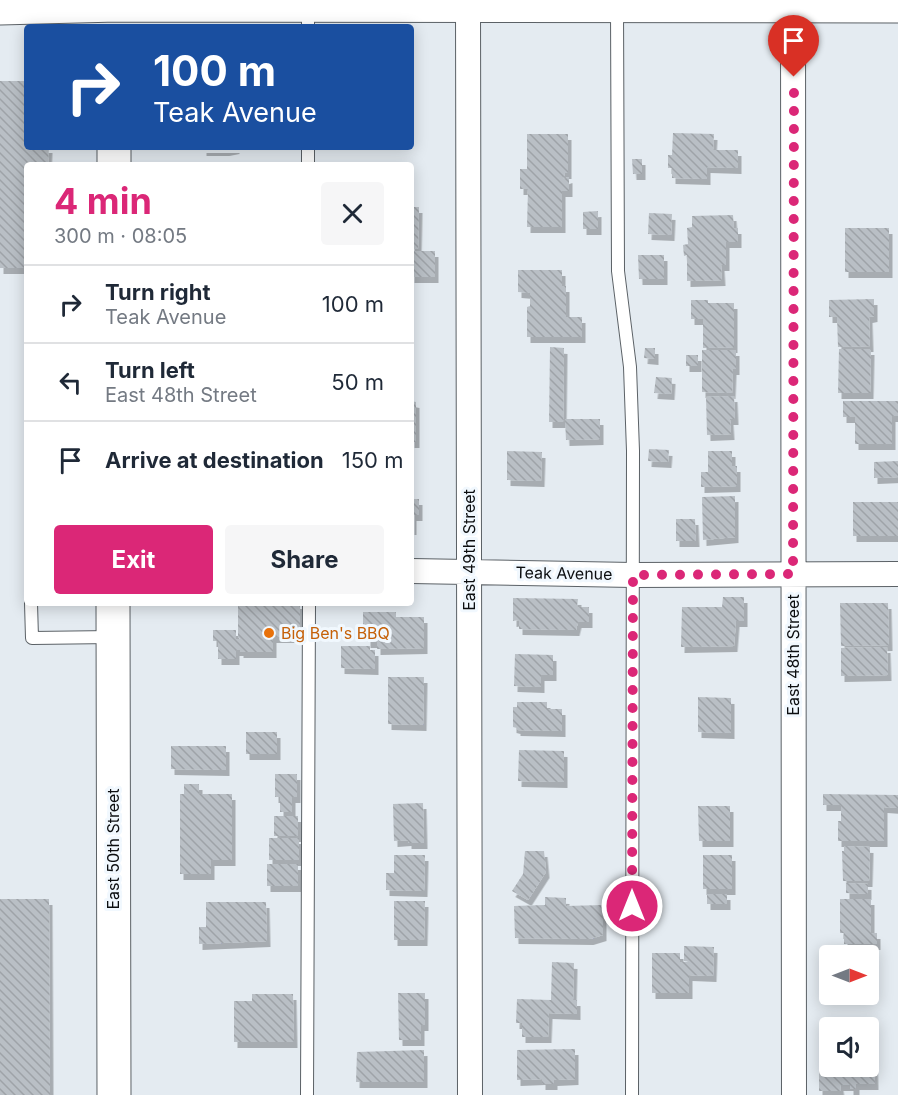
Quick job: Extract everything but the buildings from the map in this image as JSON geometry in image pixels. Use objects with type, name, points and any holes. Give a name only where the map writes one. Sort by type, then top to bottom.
[{"type":"main road","points":[[0,8],[308,16],[468,5],[617,6],[793,3],[898,6]]},
{"type":"main road","name":"East 50th Street","points":[[113,606],[114,1095]]},
{"type":"street","name":"East 48th Street","points":[[793,3],[794,1095]]},
{"type":"street","name":"East 49th Street","points":[[468,5],[470,1095]]},
{"type":"street","name":"Teak Avenue","points":[[414,571],[633,575],[898,574]]},
{"type":"lane","points":[[617,6],[618,271],[630,379],[633,451],[632,1095]]},
{"type":"lane","points":[[31,606],[32,638],[113,637]]},
{"type":"lane","points":[[307,1095],[309,606]]},
{"type":"place","name":"Big Ben's BBQ","points":[[269,633]]},
{"type":"route","points":[[632,906],[633,575],[793,574],[794,77]]}]
